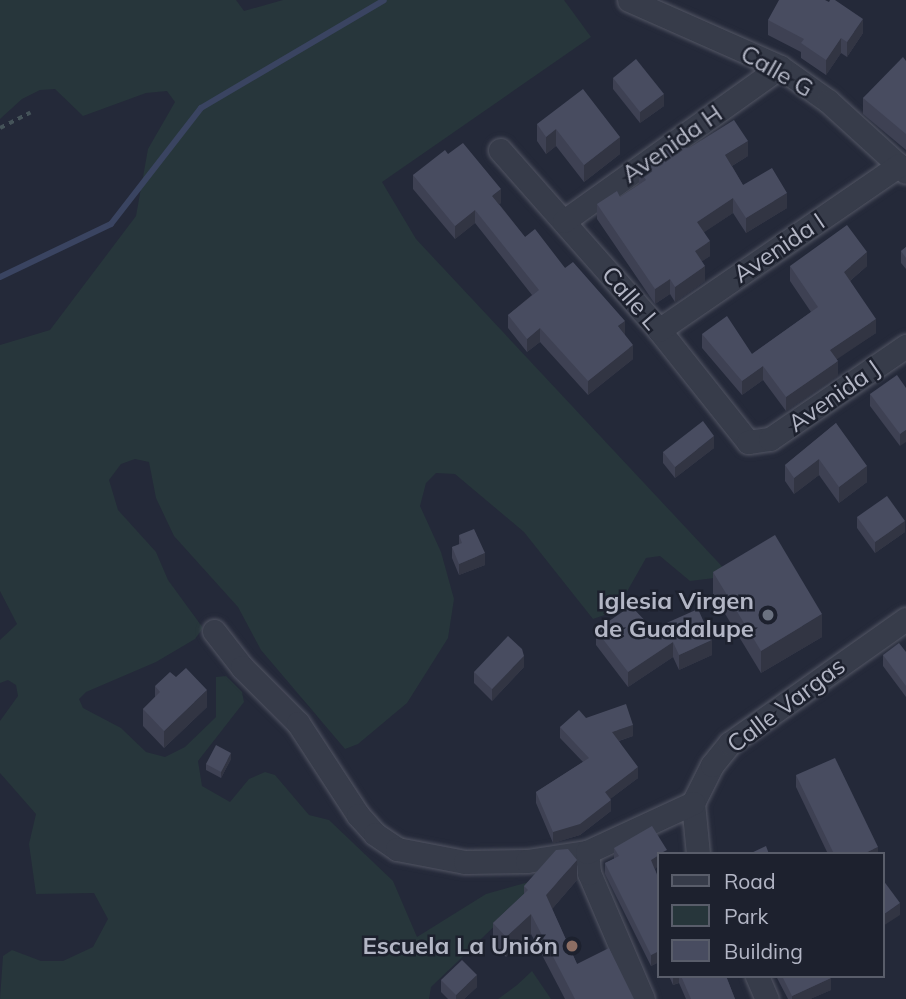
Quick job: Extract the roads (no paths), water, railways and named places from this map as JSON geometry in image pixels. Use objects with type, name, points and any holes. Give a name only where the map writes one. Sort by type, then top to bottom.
[{"type":"street","name":"Calle G","points":[[629,0],[780,67],[828,101],[903,169]]},
{"type":"street","name":"Avenida H","points":[[564,221],[780,67]]},
{"type":"street","name":"Calle L","points":[[500,150],[659,330],[739,434],[748,442],[760,443]]},
{"type":"street","name":"Avenida I","points":[[659,330],[903,169]]},
{"type":"street","name":"Avenida J","points":[[760,443],[906,346]]},
{"type":"street","name":"Calle Vargas","points":[[693,803],[712,765],[730,743],[906,619]]},
{"type":"street","points":[[214,631],[298,723],[358,815],[375,834],[397,849],[465,862],[527,861],[587,852],[693,803],[698,852]]},
{"type":"street","points":[[587,852],[589,873],[643,999]]},
{"type":"street","points":[[758,978],[766,999]]},
{"type":"waterway","points":[[0,277],[111,224],[201,108],[384,0]]},
{"type":"place","name":"Iglesia Virgen de Guadalupe","points":[[768,615]]},
{"type":"place","name":"Escuela La Unión","points":[[572,946]]}]
